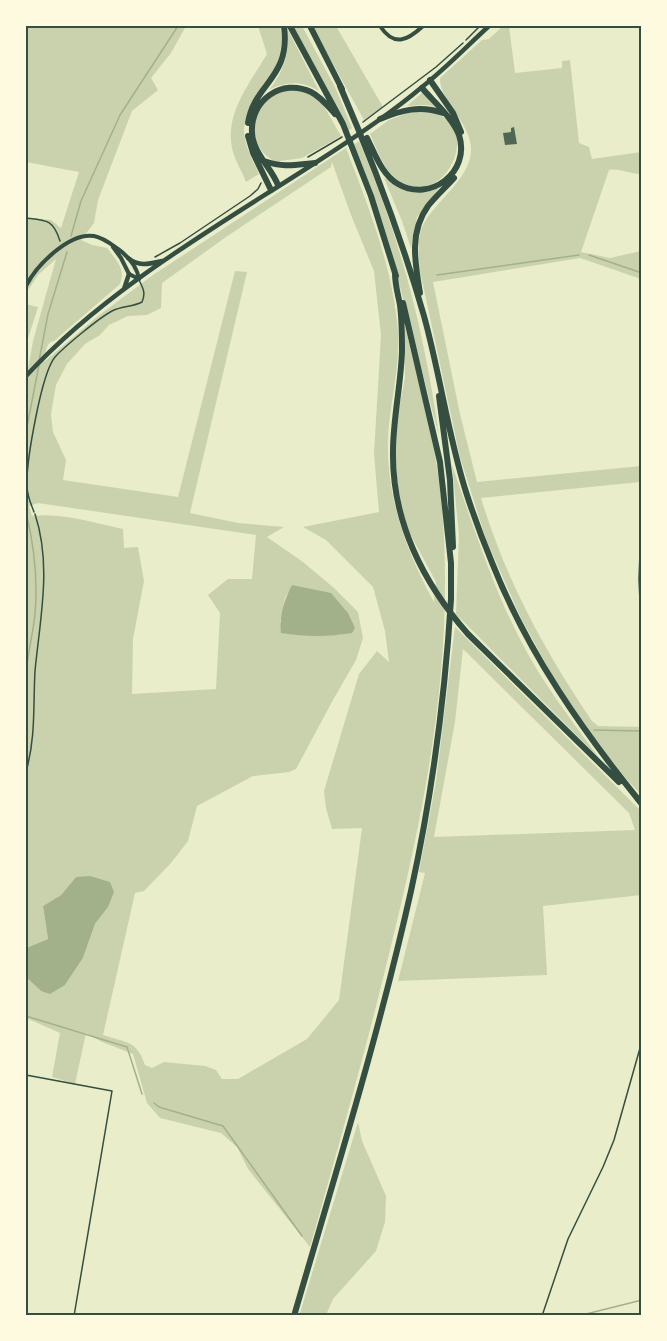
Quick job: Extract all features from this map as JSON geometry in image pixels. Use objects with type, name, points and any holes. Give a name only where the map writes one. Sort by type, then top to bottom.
[{"type":"main road","points":[[271,190],[249,144],[248,124],[254,105],[281,64],[285,40],[284,26]]},
{"type":"main road","points":[[290,26],[343,124],[371,196],[395,273],[440,462],[451,562],[451,599]]},
{"type":"main road","points":[[310,26],[388,176],[397,183],[418,191],[432,189],[447,180],[456,168],[460,154],[459,138],[454,126],[422,88]]},
{"type":"main road","points":[[430,80],[459,124],[463,137],[464,154],[455,177],[428,207],[417,228],[414,258],[424,317],[466,492],[494,567],[517,616],[564,701],[597,748],[641,803]]},
{"type":"main road","points":[[340,86],[393,214],[424,317]]},
{"type":"main road","points":[[278,185],[274,173],[253,142],[252,121],[259,104],[269,94],[278,90],[300,88],[312,92],[343,124]]},
{"type":"main road","points":[[376,118],[417,108],[430,108],[444,113]]},
{"type":"main road","points":[[264,160],[279,166],[290,167],[315,163]]},
{"type":"main road","points":[[395,273],[395,286],[400,306],[402,352],[394,434],[394,474],[402,521],[419,563],[447,610],[468,634],[641,803]]},
{"type":"main road","points":[[294,1316],[372,1044],[411,890],[428,802],[441,715],[451,599],[453,522],[450,480],[431,347]]},
{"type":"street","points":[[380,26],[387,36],[402,40],[407,39],[423,26]]},
{"type":"street","points":[[26,376],[56,347],[123,291],[278,185],[315,163],[336,145],[422,88],[489,26]]},
{"type":"street","points":[[26,286],[50,256],[62,247],[75,240],[94,236],[103,238],[134,263],[165,261]]},
{"type":"street","points":[[111,244],[129,274],[139,279]]},
{"type":"street","points":[[128,258],[137,271],[139,279]]},
{"type":"street","points":[[123,291],[129,274]]},
{"type":"lane","points":[[34,512],[28,498],[28,463],[42,392],[50,365],[66,347],[111,311],[142,302],[145,296],[139,279]]},
{"type":"path","points":[[376,118],[480,26]]},
{"type":"path","points":[[306,158],[336,145]]},
{"type":"path","points":[[152,258],[180,243],[249,196],[258,189],[265,178]]},
{"type":"path","points":[[26,218],[48,222],[56,228],[62,247]]},
{"type":"path","points":[[642,501],[639,579],[642,647]]},
{"type":"path","points":[[26,772],[33,743],[35,673],[44,593],[41,532],[34,512]]},
{"type":"path","points":[[542,1316],[568,1239],[614,1140],[642,1041]]},
{"type":"path","points":[[26,1075],[112,1091],[74,1315],[146,1316]]},
{"type":"shaded area","points":[[26,26],[186,26],[171,53],[151,78],[158,90],[132,111],[98,200],[94,223],[81,240],[107,248],[121,269],[120,284],[49,344],[44,362],[98,316],[153,275],[346,148],[379,238],[395,308],[398,359],[388,437],[390,481],[394,502],[415,563],[434,602],[436,582],[407,528],[397,482],[397,418],[405,378],[405,326],[430,432],[441,497],[445,555],[445,612],[441,669],[435,725],[416,838],[362,1062],[310,1247],[248,1169],[237,1147],[221,1133],[160,1118],[147,1103],[133,1054],[86,1033],[75,1084],[52,1077],[60,1033],[26,1018],[26,977],[41,991],[65,985],[83,958],[95,924],[108,907],[76,877],[61,895],[43,906],[48,939],[26,948],[26,380],[33,341],[56,259],[38,275],[26,293],[26,218],[51,220],[61,228],[79,172],[26,162]],"holes":[[[332,162],[374,271],[381,335],[374,454],[379,512],[303,527],[326,540],[373,587],[385,631],[389,662],[377,651],[359,674],[324,791],[332,829],[362,828],[339,1000],[307,1039],[238,1079],[222,1079],[216,1070],[205,1066],[164,1062],[152,1068],[145,1065],[134,1046],[103,1035],[135,893],[144,891],[188,841],[197,806],[253,776],[289,772],[296,769],[356,660],[363,638],[358,612],[303,562],[267,537],[284,527],[238,523],[190,513],[247,272],[235,271],[178,497],[63,480],[66,460],[53,432],[51,414],[56,385],[67,364],[85,344],[100,335],[109,325],[128,316],[147,315],[161,308],[162,283],[331,167]],[[38,503],[256,535],[252,579],[228,579],[208,595],[220,613],[216,689],[132,694],[133,639],[144,581],[138,547],[124,548],[123,529],[66,517],[32,516],[29,506]],[[292,586],[341,635],[293,635],[280,622],[285,598]]]},
{"type":"shaded area","points":[[258,26],[280,26],[281,48],[272,76],[245,123],[244,130],[249,153],[259,174],[246,182],[233,152],[231,135],[232,123],[240,99],[267,54]]},
{"type":"shaded area","points":[[293,26],[302,26],[335,87],[352,128],[347,132]]},
{"type":"shaded area","points":[[312,26],[336,26],[383,107],[364,120]]},
{"type":"shaded area","points":[[503,26],[509,26],[515,73],[562,68],[562,61],[570,60],[579,143],[589,147],[592,159],[641,152],[641,174],[609,170],[581,252],[610,258],[641,251],[641,279],[580,258],[433,282],[460,414],[477,482],[641,466],[640,482],[481,498],[514,586],[542,641],[592,721],[598,726],[641,727],[641,794],[594,738],[557,684],[521,618],[486,539],[460,457],[420,271],[421,230],[432,212],[461,177],[470,158],[469,136],[445,97],[440,78],[482,40],[489,39]]},
{"type":"shaded area","points":[[288,30],[319,91],[307,85],[294,83],[269,90],[284,62],[288,47]]},
{"type":"shaded area","points":[[284,90],[304,90],[321,101],[341,136],[302,158],[278,163],[262,151],[257,143],[254,125],[260,107],[267,99]]},
{"type":"shaded area","points":[[423,92],[436,107],[407,106]]},
{"type":"shaded area","points":[[411,112],[434,113],[450,123],[456,137],[456,152],[450,168],[439,180],[425,187],[409,186],[392,175],[382,161],[370,134],[389,120]]},
{"type":"shaded area","points":[[359,141],[399,249],[426,360],[439,436],[394,264],[353,145]]},
{"type":"shaded area","points":[[384,178],[401,189],[412,192],[439,188],[417,217],[411,248],[402,221]]},
{"type":"shaded area","points":[[26,304],[38,307],[26,345]]},
{"type":"shaded area","points":[[452,465],[489,569],[522,644],[551,691],[599,758],[456,614],[459,535]]},
{"type":"shaded area","points":[[292,585],[331,593],[348,613],[355,628],[352,633],[316,636],[281,633],[283,608]]},
{"type":"shaded area","points":[[455,627],[641,811],[641,895],[543,906],[547,975],[398,981],[425,873],[419,872],[436,782]],"holes":[[[463,649],[629,813],[635,830],[434,837],[455,722]]]},
{"type":"shaded area","points":[[90,876],[110,882],[114,892],[108,907],[95,924],[83,958],[65,985],[50,994],[41,991],[26,977],[26,948],[48,939],[43,906],[61,895],[76,877]]},
{"type":"shaded area","points":[[358,1122],[362,1141],[386,1196],[385,1222],[376,1251],[333,1299],[326,1315],[300,1313]]},
{"type":"building","points":[[514,127],[517,144],[505,145],[503,133],[511,132],[511,128]]},
{"type":"waterway","points":[[71,236],[81,201],[120,115],[178,26]]},
{"type":"waterway","points":[[39,361],[48,314],[67,252]]},
{"type":"waterway","points":[[437,275],[579,255]]},
{"type":"waterway","points":[[589,255],[642,273]]},
{"type":"waterway","points":[[26,432],[39,365]]},
{"type":"waterway","points":[[26,512],[36,575],[34,622],[26,671],[26,735]]},
{"type":"waterway","points":[[594,730],[639,731]]},
{"type":"waterway","points":[[26,1016],[127,1047],[142,1094]]},
{"type":"waterway","points":[[154,1103],[159,1107],[223,1126],[302,1236]]},
{"type":"waterway","points":[[578,1316],[642,1300]]}]
